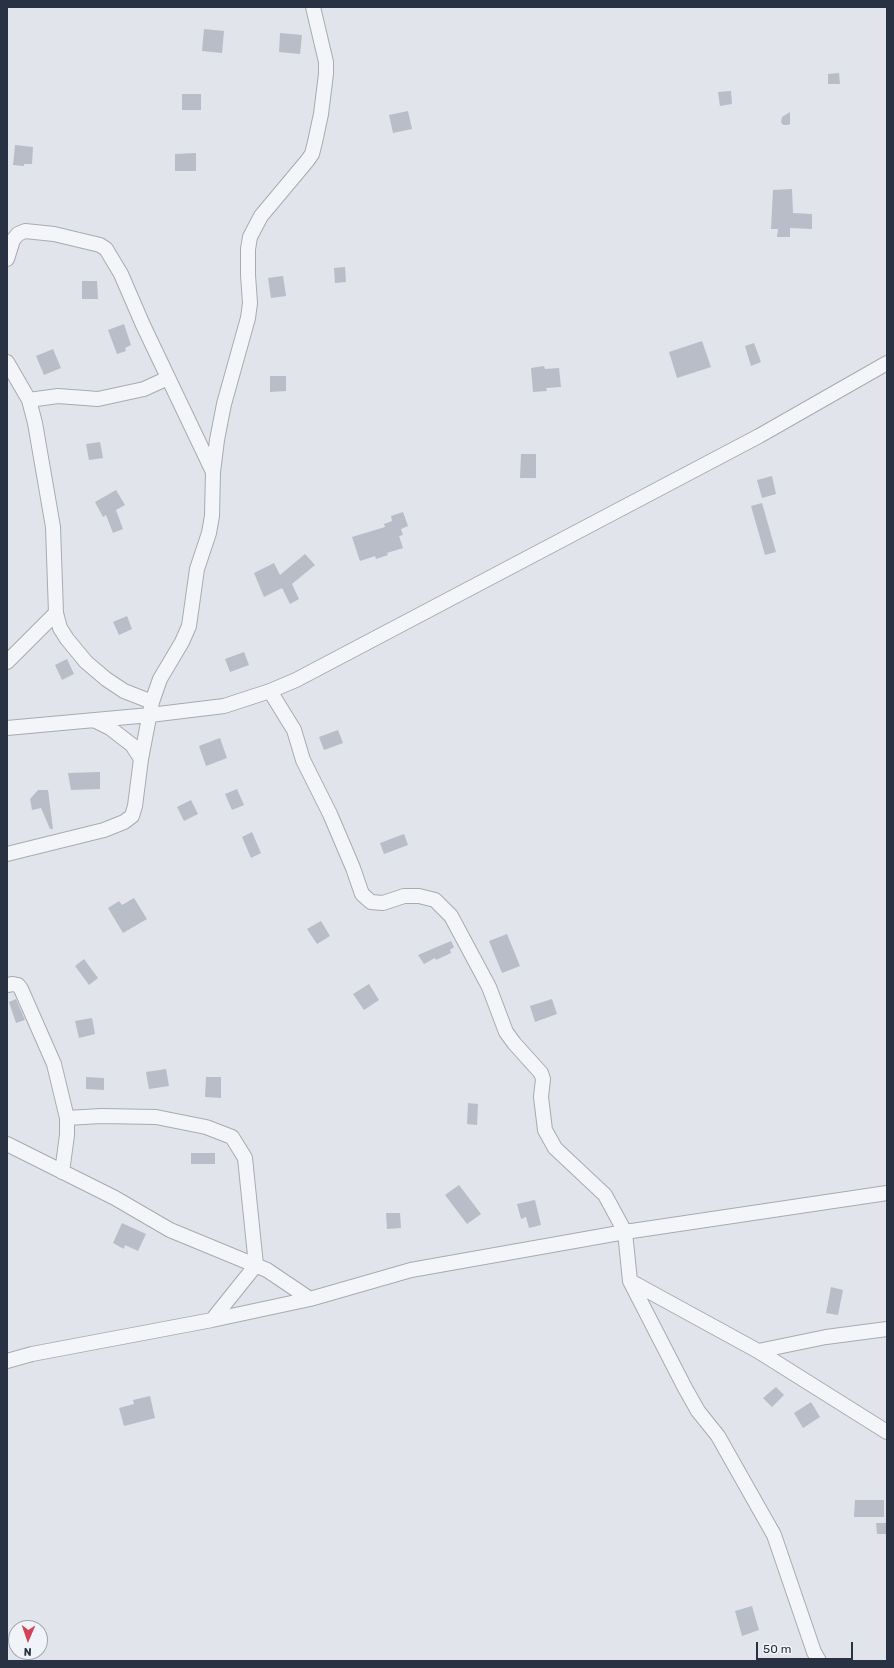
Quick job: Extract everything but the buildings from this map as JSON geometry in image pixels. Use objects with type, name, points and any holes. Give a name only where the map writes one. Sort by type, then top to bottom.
[{"type":"street","points":[[7,854],[84,836],[124,822],[132,816],[135,806],[141,759],[151,709],[160,679],[182,642],[189,626],[194,581],[209,534],[212,516],[213,472],[217,440],[224,404],[248,318],[250,303],[248,249],[250,237],[261,216],[312,154],[316,142],[321,114],[326,62],[313,7]]},
{"type":"street","points":[[7,259],[13,240],[18,234],[26,231],[54,234],[100,245],[106,249],[111,255],[121,274],[143,325],[213,472]]},
{"type":"street","points":[[7,362],[29,400],[35,423],[53,527],[56,613],[60,628],[66,639],[86,662],[106,679],[151,709]]},
{"type":"street","points":[[7,729],[94,720],[151,709],[224,706],[270,691],[296,680],[759,436],[887,363]]},
{"type":"street","points":[[29,400],[58,396],[98,399],[144,390],[168,378]]},
{"type":"street","points":[[7,662],[56,613]]},
{"type":"street","points":[[270,691],[294,730],[303,760],[330,814],[353,868],[362,894],[371,902],[383,903],[404,896],[419,896],[435,900],[451,916],[489,987],[506,1032],[541,1073],[543,1079],[541,1097],[545,1130],[560,1153],[605,1195],[625,1232],[630,1282],[698,1411],[718,1436],[774,1535],[814,1652],[819,1661]]},
{"type":"street","points":[[94,720],[110,728],[132,745],[141,759]]},
{"type":"street","points":[[7,985],[13,984],[21,989],[54,1064],[67,1118],[67,1135],[62,1172]]},
{"type":"street","points":[[67,1118],[101,1116],[156,1117],[206,1127],[232,1137],[245,1158],[256,1264],[212,1320]]},
{"type":"street","points":[[7,1144],[115,1198],[170,1230],[256,1264],[310,1299]]},
{"type":"street","points":[[7,1361],[32,1354],[212,1320],[310,1299],[410,1270],[625,1232],[887,1193]]},
{"type":"street","points":[[630,1282],[758,1351],[887,1432]]},
{"type":"street","points":[[758,1351],[826,1337],[887,1329]]}]
